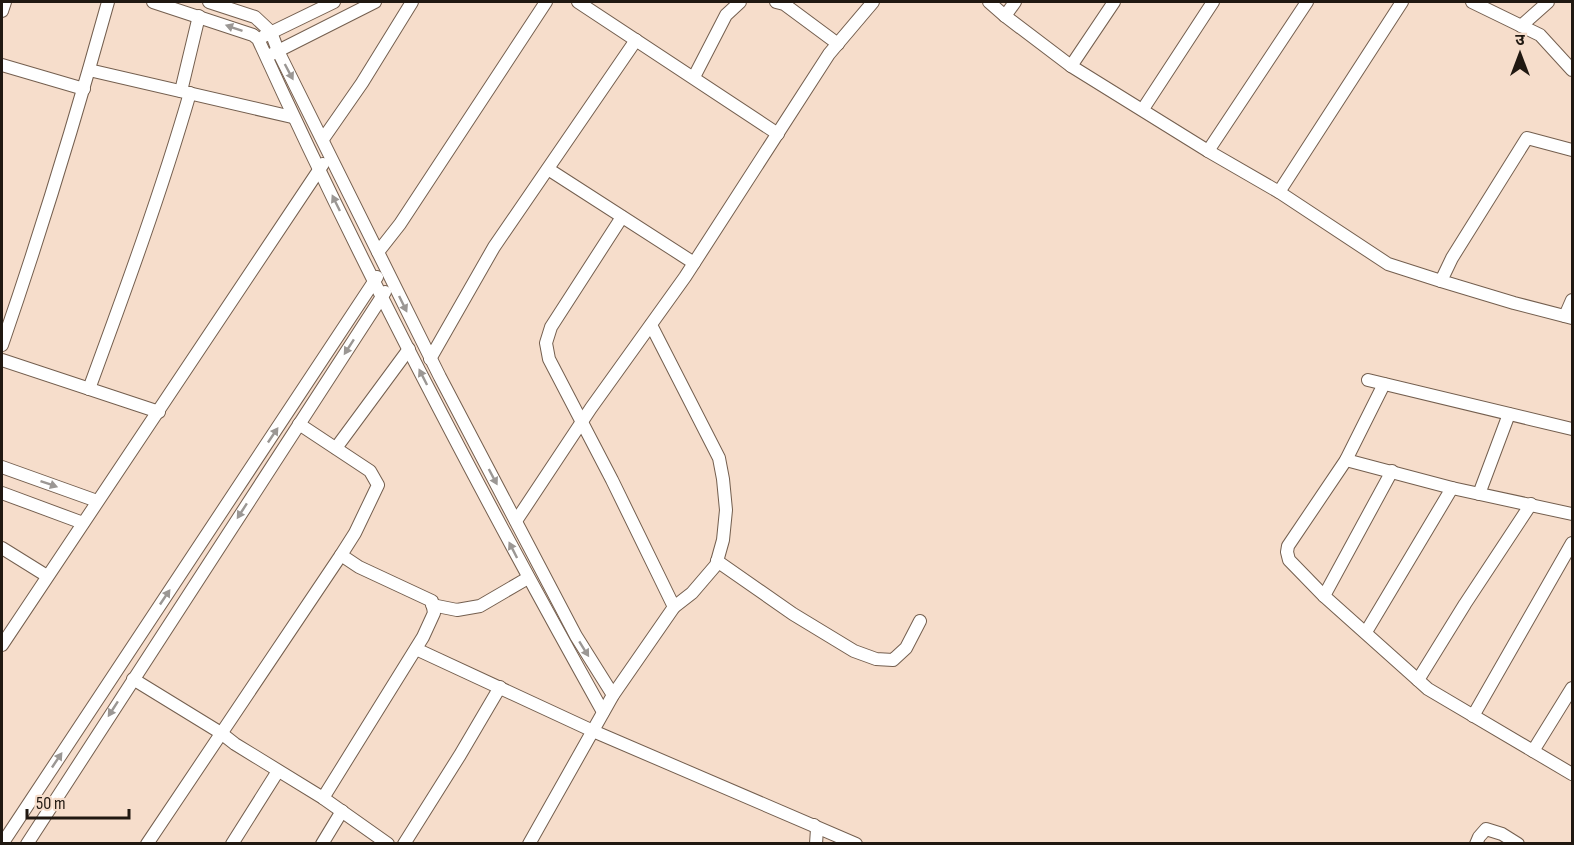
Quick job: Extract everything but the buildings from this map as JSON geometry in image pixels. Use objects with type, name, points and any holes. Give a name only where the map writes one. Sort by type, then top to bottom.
[{"type":"street","points":[[2,11],[5,2]]},
{"type":"street","points":[[2,345],[31,262],[108,2]]},
{"type":"street","points":[[153,2],[253,34],[258,39],[292,117],[409,349],[528,578],[603,712]]},
{"type":"street","points":[[209,2],[255,17],[271,32],[278,51],[430,358],[576,636],[613,695]]},
{"type":"street","points":[[258,39],[334,2]]},
{"type":"street","points":[[266,57],[375,2]]},
{"type":"street","points":[[323,139],[362,83],[412,2]]},
{"type":"street","points":[[378,252],[400,224],[546,2]]},
{"type":"street","points":[[578,2],[778,134]]},
{"type":"street","points":[[776,2],[784,4],[838,44]]},
{"type":"street","points":[[516,521],[694,263],[829,54],[873,2]]},
{"type":"street","points":[[989,2],[1071,66],[1279,192],[1388,264],[1569,317],[1572,300]]},
{"type":"street","points":[[1005,16],[1015,2]]},
{"type":"street","points":[[1071,66],[1114,2]]},
{"type":"street","points":[[1143,109],[1213,2]]},
{"type":"street","points":[[1208,151],[1307,2]]},
{"type":"street","points":[[1279,192],[1402,2]]},
{"type":"street","points":[[1472,2],[1496,8],[1521,26],[1540,35],[1572,70]]},
{"type":"street","points":[[1521,26],[1548,2]]},
{"type":"street","points":[[694,77],[733,3]]},
{"type":"street","points":[[88,389],[137,260],[169,167],[186,92],[199,16]]},
{"type":"street","points":[[430,358],[494,247],[636,40]]},
{"type":"street","points":[[2,65],[84,89]]},
{"type":"street","points":[[89,70],[292,117]]},
{"type":"street","points":[[1441,281],[1452,258],[1527,138],[1572,150]]},
{"type":"street","points":[[2,645],[330,153]]},
{"type":"street","points":[[548,169],[694,263]]},
{"type":"street","points":[[622,217],[551,327],[546,343],[549,359],[612,480],[674,608]]},
{"type":"street","points":[[2,843],[385,266]]},
{"type":"street","points":[[27,843],[392,281]]},
{"type":"street","points":[[529,843],[613,695],[674,608],[692,593],[717,561],[723,540],[726,510],[719,458],[651,325]]},
{"type":"street","points":[[336,448],[409,349]]},
{"type":"street","points":[[2,360],[159,412]]},
{"type":"street","points":[[1368,381],[1572,429]]},
{"type":"street","points":[[1384,384],[1346,460],[1288,546],[1288,560],[1324,596],[1428,689],[1572,774]]},
{"type":"street","points":[[1479,494],[1509,414]]},
{"type":"street","points":[[147,843],[341,555],[355,533],[378,485],[370,471],[299,424]]},
{"type":"street","points":[[1346,460],[1452,488],[1572,514]]},
{"type":"street","points":[[2,467],[97,501]]},
{"type":"street","points":[[1324,596],[1392,471]]},
{"type":"street","points":[[1366,632],[1452,488]]},
{"type":"street","points":[[2,493],[83,523]]},
{"type":"street","points":[[1418,680],[1531,504]]},
{"type":"street","points":[[1473,716],[1572,543]]},
{"type":"street","points":[[2,548],[47,576]]},
{"type":"street","points":[[323,798],[416,649],[434,613],[432,601],[359,567],[341,555]]},
{"type":"street","points":[[717,561],[793,614],[854,651],[876,659],[893,660],[906,648],[921,621]]},
{"type":"street","points":[[432,605],[457,610],[480,606],[528,578]]},
{"type":"street","points":[[416,649],[593,731],[856,843]]},
{"type":"street","points":[[133,678],[323,798],[387,843]]},
{"type":"street","points":[[404,843],[500,687]]},
{"type":"street","points":[[1533,751],[1572,688]]},
{"type":"street","points":[[232,843],[278,771]]},
{"type":"street","points":[[322,843],[342,811]]},
{"type":"street","points":[[814,825],[817,829],[816,843]]},
{"type":"street","points":[[1476,843],[1486,830],[1502,834],[1518,843]]}]
